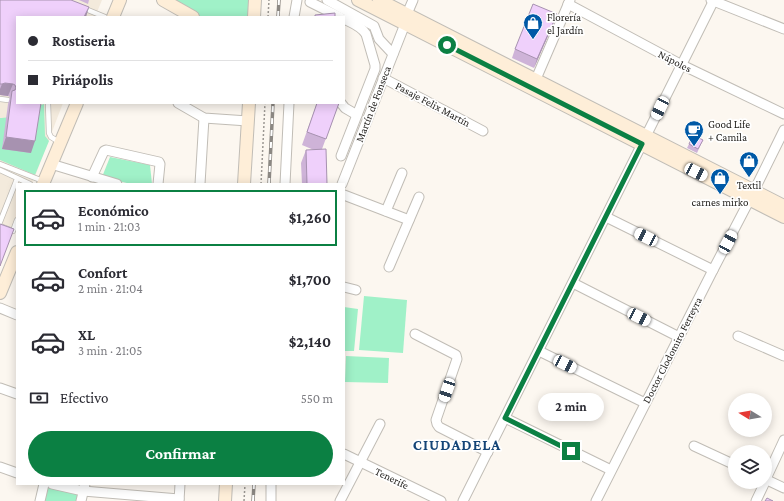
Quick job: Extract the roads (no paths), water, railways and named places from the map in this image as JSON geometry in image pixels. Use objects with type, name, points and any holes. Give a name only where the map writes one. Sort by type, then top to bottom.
[{"type":"main road","points":[[113,16],[120,0]]},
{"type":"main road","points":[[163,0],[191,16]]},
{"type":"main road","points":[[254,16],[255,0]]},
{"type":"main road","points":[[261,16],[262,0]]},
{"type":"main road","points":[[358,0],[406,19],[536,79],[644,140]]},
{"type":"main road","points":[[379,0],[406,19],[752,195],[784,217]]},
{"type":"main road","points":[[396,0],[401,3],[406,19]]},
{"type":"main road","points":[[43,183],[77,104]]},
{"type":"main road","points":[[244,183],[249,104]]},
{"type":"main road","points":[[251,183],[256,104]]},
{"type":"main road","points":[[752,195],[784,206]]},
{"type":"main road","points":[[0,293],[16,254]]},
{"type":"main road","points":[[225,501],[226,485]]},
{"type":"main road","points":[[234,485],[234,501]]},
{"type":"street","points":[[294,16],[297,0]]},
{"type":"street","points":[[327,0],[374,26],[379,39],[393,54]]},
{"type":"street","name":"Martín de Fonseca","points":[[342,183],[413,0]]},
{"type":"street","points":[[463,501],[682,65],[713,0],[784,30]]},
{"type":"street","points":[[310,2],[338,16]]},
{"type":"street","points":[[536,79],[569,2]]},
{"type":"street","name":"Nápoles","points":[[569,2],[682,65],[784,114]]},
{"type":"street","points":[[341,156],[375,69],[364,30],[345,20]]},
{"type":"street","name":"Pasaje Felix Martín","points":[[383,78],[483,131]]},
{"type":"street","points":[[180,104],[204,118],[248,121]]},
{"type":"street","points":[[285,183],[289,104]]},
{"type":"street","points":[[342,104],[345,108],[357,115]]},
{"type":"street","points":[[200,183],[204,118]]},
{"type":"street","name":"Doctor Clodomiro Ferreyra","points":[[596,501],[784,130]]},
{"type":"street","points":[[92,177],[104,151],[106,150],[159,162],[158,183]]},
{"type":"street","points":[[51,164],[113,183]]},
{"type":"street","points":[[386,211],[402,173]]},
{"type":"street","points":[[345,195],[409,220]]},
{"type":"street","points":[[389,267],[419,197]]},
{"type":"street","points":[[606,217],[713,270]]},
{"type":"street","points":[[573,283],[679,337]]},
{"type":"street","points":[[345,287],[356,290]]},
{"type":"street","points":[[0,308],[16,315]]},
{"type":"street","points":[[415,334],[456,355],[457,359],[436,420],[437,424],[439,427],[488,452]]},
{"type":"street","points":[[738,336],[784,356]]},
{"type":"street","points":[[539,351],[645,403]]},
{"type":"street","points":[[0,388],[16,394]]},
{"type":"street","points":[[505,418],[611,470]]},
{"type":"street","points":[[340,501],[380,424]]},
{"type":"street","points":[[772,465],[784,440]]},
{"type":"street","points":[[694,446],[728,462]]},
{"type":"street","name":"Tenerife","points":[[345,454],[441,501]]},
{"type":"street","points":[[0,467],[16,473]]},
{"type":"street","points":[[772,483],[784,488]]},
{"type":"street","points":[[40,501],[44,485]]},
{"type":"street","points":[[60,485],[179,500],[180,485]]},
{"type":"street","points":[[271,485],[271,501]]},
{"type":"street","points":[[82,501],[84,488]]},
{"type":"street","points":[[756,501],[761,489]]},
{"type":"lane","points":[[76,5],[95,15]]},
{"type":"lane","points":[[0,99],[8,100]]},
{"type":"lane","points":[[48,104],[49,134],[60,143]]},
{"type":"lane","points":[[0,164],[43,183]]},
{"type":"lane","points":[[0,171],[27,183]]},
{"type":"lane","points":[[0,222],[17,179]]},
{"type":"lane","points":[[0,226],[13,231],[16,223]]},
{"type":"railway","points":[[278,16],[279,0]]},
{"type":"railway","points":[[269,183],[273,104]]},
{"type":"railway","points":[[253,501],[254,485]]},
{"type":"place","name":"Florería el Jardín","points":[[533,40]]},
{"type":"place","name":"Good Life + Camila","points":[[694,147]]},
{"type":"place","name":"Textil","points":[[749,178]]},
{"type":"place","name":"carnes mirko","points":[[720,195]]},
{"type":"district","name":"CIUDADELA","points":[[457,445]]}]
